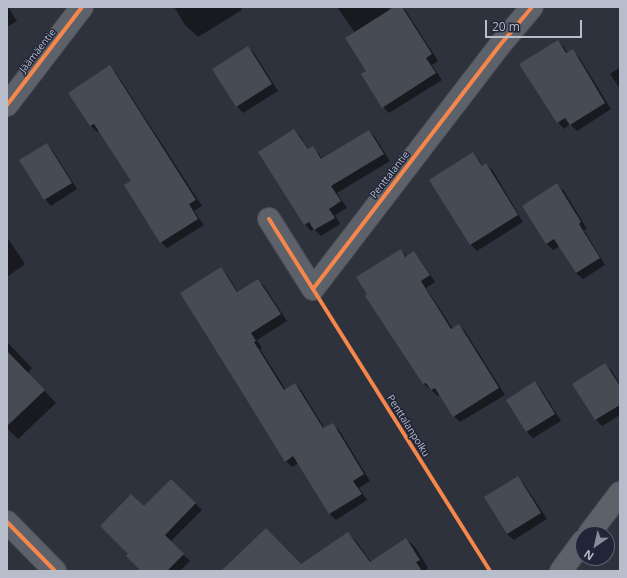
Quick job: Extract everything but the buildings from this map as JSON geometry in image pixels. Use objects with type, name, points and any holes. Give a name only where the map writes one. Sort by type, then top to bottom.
[{"type":"street","name":"Jäämäentie","points":[[7,105],[82,7]]},
{"type":"street","name":"Penttalantie","points":[[269,219],[313,289],[500,45],[532,7]]},
{"type":"street","points":[[595,526],[620,493]]},
{"type":"street","points":[[7,522],[55,571]]},
{"type":"street","points":[[561,571],[575,553]]},
{"type":"cycle path","points":[[7,105],[82,7]]},
{"type":"cycle path","points":[[313,289],[500,45],[532,7]]},
{"type":"cycle path","name":"Penttalanpolku","points":[[269,219],[490,571]]},
{"type":"cycle path","points":[[7,522],[55,571]]}]
